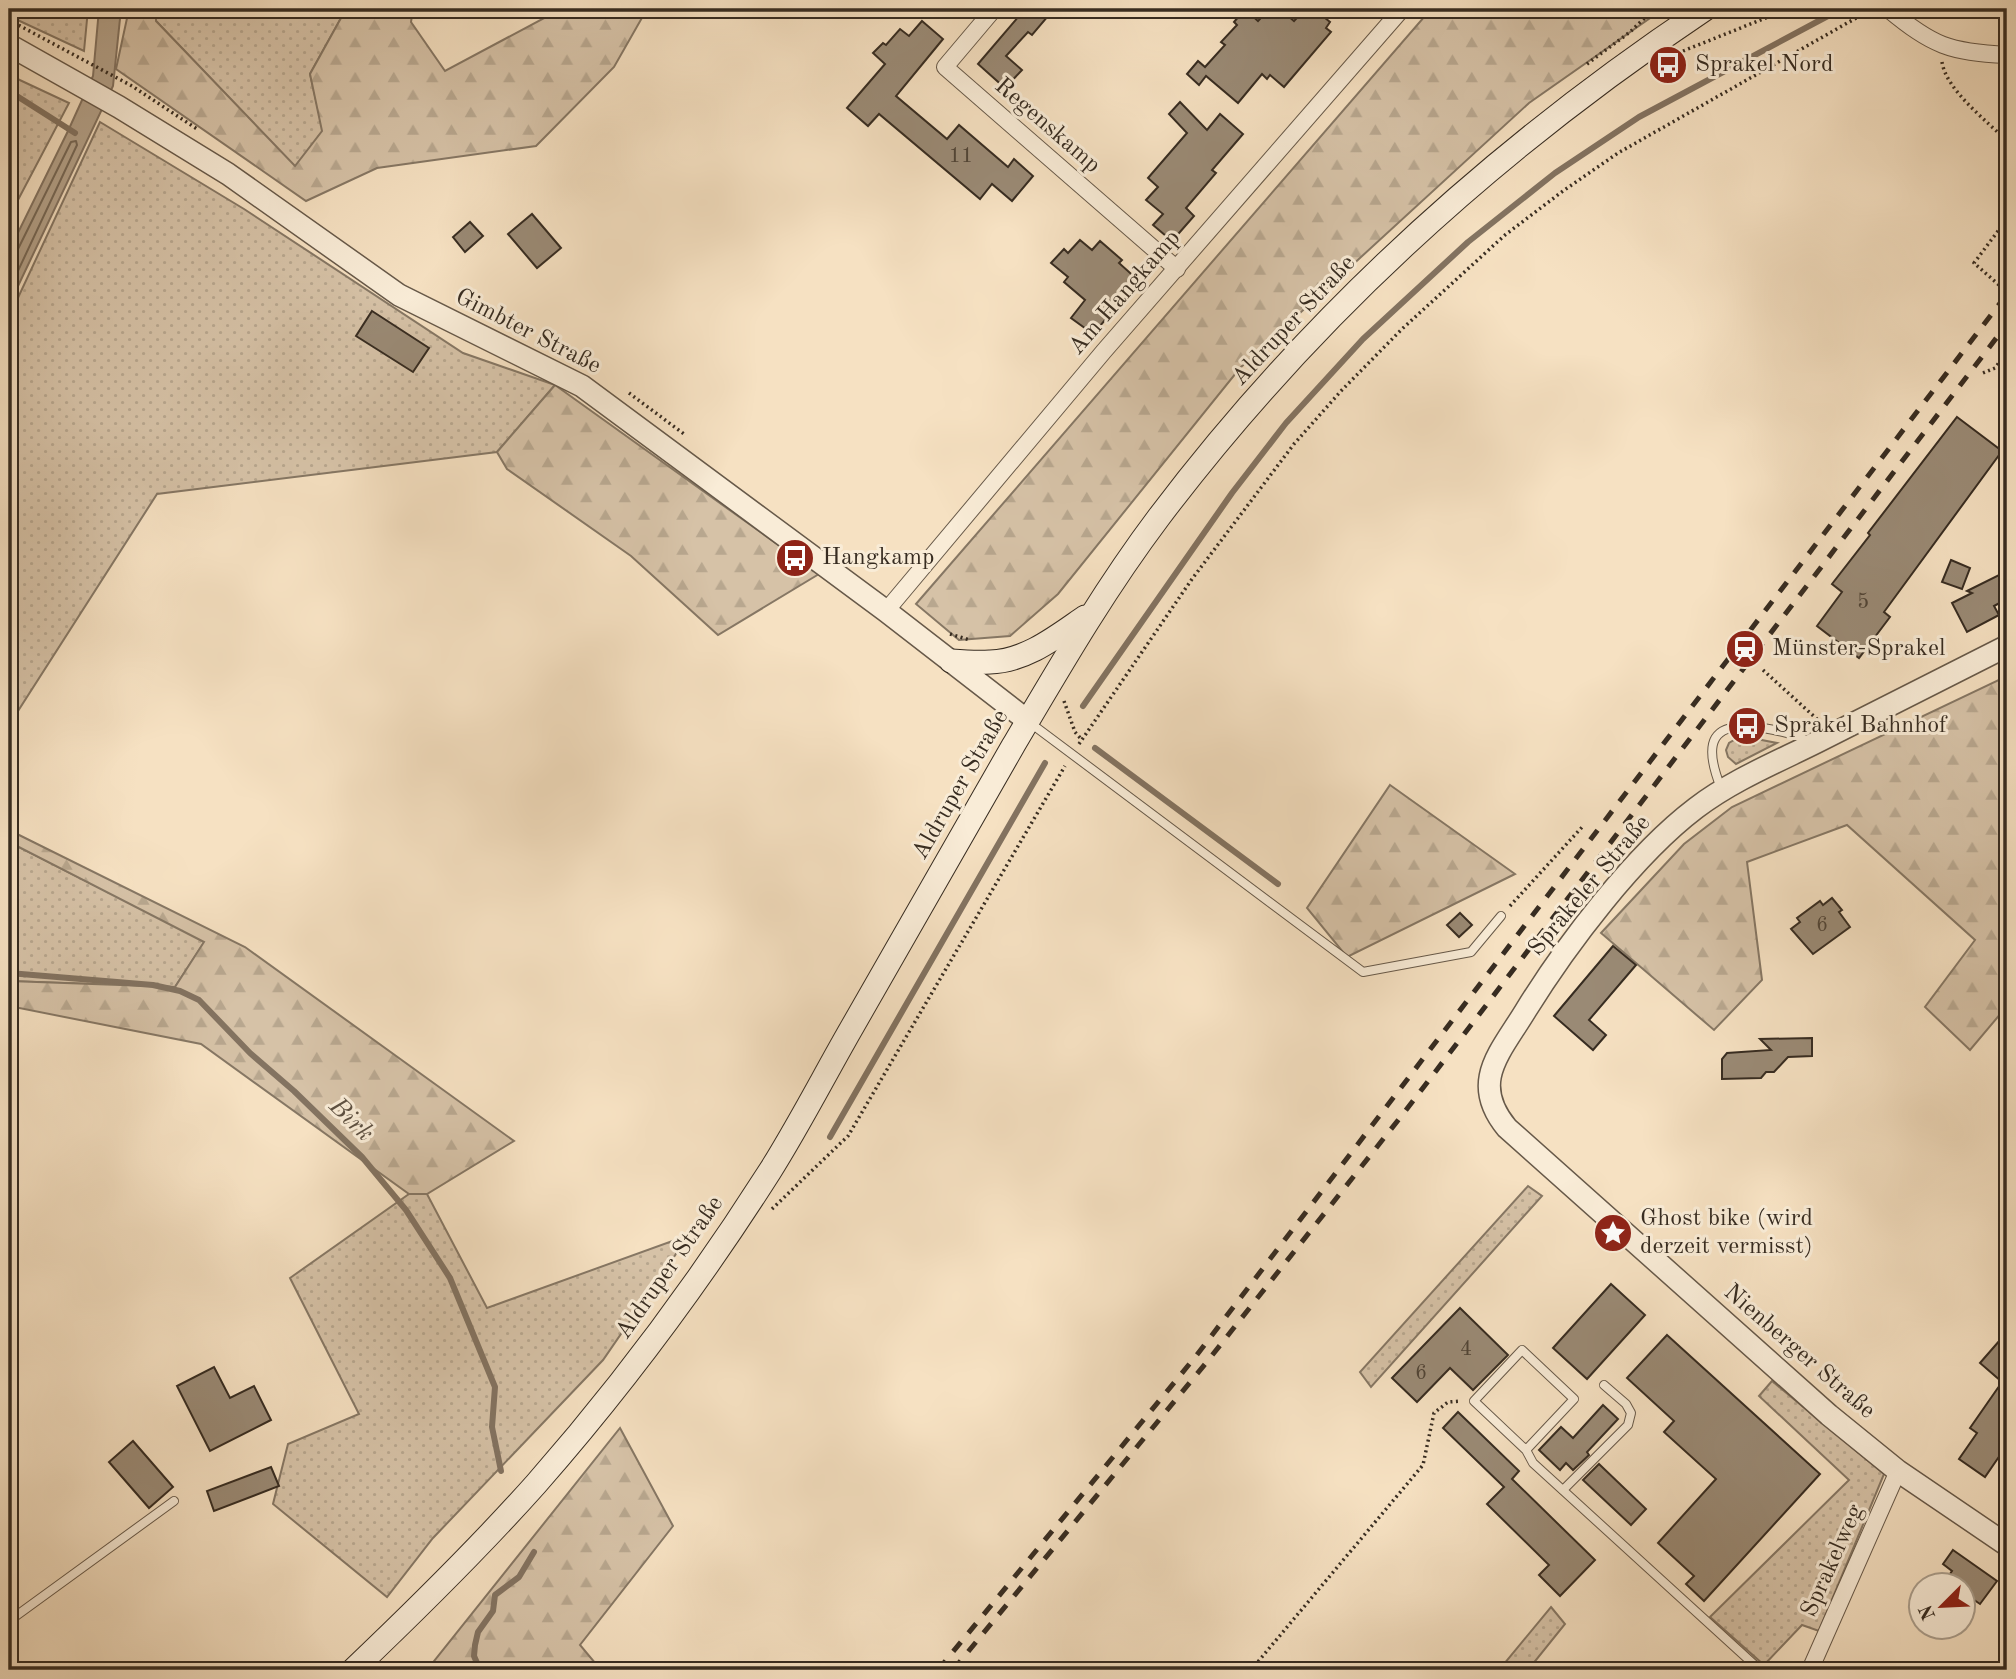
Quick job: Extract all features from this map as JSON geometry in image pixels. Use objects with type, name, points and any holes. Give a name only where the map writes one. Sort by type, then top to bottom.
[{"type":"main road","name":"Aldruper Straße","points":[[353,1670],[454,1572],[535,1485],[609,1396],[696,1281],[772,1168],[1093,611],[1157,519],[1224,435],[1288,362],[1387,261],[1519,145],[1609,76],[1705,9]]},
{"type":"main road","points":[[951,661],[992,663],[1027,654],[1056,638],[1093,611]]},
{"type":"street","name":"Regenskamp","points":[[994,9],[945,67],[1177,269]]},
{"type":"street","name":"Am Hangkamp","points":[[886,611],[1402,9]]},
{"type":"street","points":[[1888,9],[1920,35],[1945,47],[1971,53],[2007,55]]},
{"type":"street","name":"Gimbter Straße","points":[[9,45],[119,107],[228,174],[399,295],[582,386],[886,611],[1028,721]]},
{"type":"street","name":"Sprakeler Straße","points":[[1545,979],[1611,894],[1647,854],[1696,808],[1722,791],[2007,646]]},
{"type":"street","name":"Nienberger Straße","points":[[1545,979],[1492,1070],[1488,1085],[1489,1098],[1495,1113],[1517,1137],[1829,1415],[1898,1471],[2007,1545]]},
{"type":"street","name":"Sprakelweg","points":[[1810,1670],[1898,1471]]},
{"type":"lane","points":[[1028,721],[1363,972],[1471,952],[1502,916]]},
{"type":"lane","points":[[1722,791],[1711,752],[1720,731],[1735,725],[1746,726],[1798,735],[1813,744]]},
{"type":"lane","points":[[1527,1450],[1574,1399],[1522,1350],[1474,1401],[1527,1450],[1533,1463],[1760,1670]]},
{"type":"lane","points":[[1563,1490],[1628,1425],[1631,1413],[1626,1404],[1604,1385]]},
{"type":"lane","points":[[9,1621],[174,1501]]},
{"type":"path","points":[[1587,64],[1630,32],[1654,9]]},
{"type":"path","points":[[1679,53],[1788,9]]},
{"type":"path","points":[[1072,754],[1192,579],[1279,464],[1341,391],[1402,329],[1505,235],[1607,161],[1873,9]]},
{"type":"path","points":[[9,20],[132,86]]},
{"type":"path","points":[[1945,47],[1941,60],[1943,73],[1952,86],[2007,141]]},
{"type":"path","points":[[1999,285],[1974,263],[2007,219]]},
{"type":"path","points":[[1983,373],[1995,368],[2007,352]]},
{"type":"path","points":[[1763,670],[1834,733]]},
{"type":"path","points":[[1502,916],[1584,825]]},
{"type":"path","points":[[1251,1670],[1423,1465],[1434,1413],[1448,1402],[1474,1401]]},
{"type":"green space","points":[[9,9],[88,9],[84,51],[9,16]]},
{"type":"green space","points":[[129,9],[156,9],[156,21],[295,166],[322,131],[310,74],[346,9],[413,9],[411,22],[445,71],[561,9],[647,9],[614,67],[536,146],[377,168],[306,201],[116,69]]},
{"type":"green space","points":[[156,9],[346,9],[310,74],[323,131],[295,167],[156,21]]},
{"type":"green space","points":[[1431,9],[1663,9],[1529,103],[1240,368],[1058,594],[1010,636],[959,640],[916,604]]},
{"type":"green space","points":[[9,75],[69,103],[9,217]]},
{"type":"green space","points":[[100,122],[244,209],[463,353],[555,385],[497,452],[157,494],[9,725],[9,317]]},
{"type":"green space","points":[[555,385],[819,574],[718,635],[631,556],[507,469],[497,452]]},
{"type":"green space","points":[[2007,676],[2007,1006],[1970,1050],[1925,1007],[1975,940],[1847,825],[1747,862],[1762,980],[1714,1030],[1601,933],[1684,844],[1732,807]]},
{"type":"green space","points":[[1741,736],[1777,743],[1736,764],[1728,757],[1726,750],[1729,743]]},
{"type":"green space","points":[[1390,785],[1515,874],[1347,957],[1307,908]]},
{"type":"green space","points":[[9,830],[245,947],[514,1141],[427,1194],[409,1194],[201,1044],[9,1006],[9,981],[175,987],[204,942],[9,842]]},
{"type":"green space","points":[[9,842],[205,941],[175,987],[9,981]]},
{"type":"green space","points":[[1528,1186],[1542,1196],[1371,1387],[1360,1372]]},
{"type":"green space","points":[[409,1194],[427,1194],[487,1308],[689,1235],[603,1360],[433,1538],[387,1597],[273,1504],[288,1444],[359,1414],[290,1278]]},
{"type":"green space","points":[[1772,1381],[1884,1474],[1819,1631],[1802,1625],[1764,1665],[1710,1617],[1849,1480],[1759,1396]]},
{"type":"green space","points":[[620,1428],[673,1526],[580,1645],[601,1670],[433,1670],[431,1665]]},
{"type":"green space","points":[[1551,1607],[1565,1624],[1528,1670],[1499,1670]]},
{"type":"water","points":[[99,9],[121,9],[113,86],[9,305],[9,251],[93,76]]},
{"type":"building","points":[[1025,9],[1054,9],[1032,35],[1028,32],[1006,56],[1022,70],[1005,88],[978,64]]},
{"type":"building","points":[[1245,9],[1258,21],[1269,9],[1280,9],[1294,21],[1305,9],[1314,9],[1330,22],[1326,28],[1331,32],[1284,87],[1270,75],[1267,79],[1262,74],[1238,103],[1206,76],[1199,85],[1187,74],[1198,61],[1205,67],[1225,45],[1221,42],[1237,25],[1234,22]]},
{"type":"building","points":[[922,21],[943,39],[896,96],[947,139],[959,125],[1008,167],[1014,159],[1033,176],[1012,201],[992,184],[980,199],[879,114],[868,126],[847,108],[885,64],[873,53],[883,43],[886,45],[900,29],[909,36]]},
{"type":"building","points":[[1180,102],[1207,130],[1220,114],[1243,134],[1212,170],[1216,173],[1186,208],[1194,216],[1172,241],[1153,225],[1163,214],[1146,200],[1158,187],[1148,178],[1187,133],[1169,114]]},
{"type":"building","points":[[532,214],[561,248],[537,268],[508,234]]},
{"type":"building","points":[[470,222],[483,236],[465,252],[453,237]]},
{"type":"building","points":[[1080,240],[1092,250],[1100,241],[1122,260],[1119,263],[1139,281],[1093,334],[1071,318],[1085,300],[1064,282],[1068,277],[1051,263],[1064,249],[1068,253]]},
{"type":"building","points":[[372,311],[429,348],[413,372],[356,336]]},
{"type":"building","points":[[1957,417],[2002,451],[1884,612],[1890,617],[1859,658],[1817,626],[1842,592],[1832,584]]},
{"type":"building","points":[[1951,560],[1970,568],[1962,589],[1942,582]]},
{"type":"building","points":[[2007,571],[2007,599],[1994,606],[1999,615],[1967,632],[1952,603],[1972,593],[1967,591]]},
{"type":"building","points":[[1832,898],[1842,910],[1839,912],[1850,927],[1813,954],[1791,929],[1800,922],[1797,918],[1820,901],[1823,905]]},
{"type":"building","points":[[1460,913],[1472,925],[1459,937],[1447,925]]},
{"type":"building","points":[[1613,946],[1636,965],[1589,1020],[1606,1035],[1593,1050],[1554,1016]]},
{"type":"building","points":[[1812,1038],[1812,1056],[1788,1057],[1774,1072],[1766,1072],[1761,1078],[1722,1079],[1722,1059],[1727,1053],[1771,1050],[1760,1039]]},
{"type":"building","points":[[1611,1284],[1645,1315],[1587,1379],[1553,1348]]},
{"type":"building","points":[[1460,1308],[1508,1355],[1473,1390],[1450,1368],[1417,1402],[1392,1378]]},
{"type":"building","points":[[2007,1332],[2007,1445],[1985,1477],[1959,1459],[1977,1433],[1970,1428],[2002,1382],[1980,1363]]},
{"type":"building","points":[[1667,1335],[1820,1474],[1704,1601],[1686,1584],[1694,1576],[1658,1543],[1716,1479],[1664,1432],[1674,1421],[1627,1378]]},
{"type":"building","points":[[214,1367],[230,1398],[254,1386],[271,1420],[210,1451],[177,1386]]},
{"type":"building","points":[[1603,1405],[1618,1419],[1573,1470],[1566,1463],[1560,1470],[1539,1450],[1561,1427],[1573,1438]]},
{"type":"building","points":[[1458,1412],[1519,1471],[1512,1479],[1595,1560],[1560,1596],[1539,1575],[1549,1565],[1487,1504],[1504,1487],[1443,1428]]},
{"type":"building","points":[[133,1441],[173,1487],[149,1508],[109,1462]]},
{"type":"building","points":[[1599,1464],[1646,1509],[1631,1525],[1583,1480]]},
{"type":"building","points":[[271,1467],[279,1486],[214,1511],[207,1491]]},
{"type":"building","points":[[1953,1550],[1997,1581],[1980,1604],[1978,1570],[1951,1570],[1943,1564]]},
{"type":"waterway","points":[[1083,706],[1232,493],[1286,423],[1363,339],[1468,242],[1555,173],[1639,117],[1841,9]]},
{"type":"waterway","points":[[9,91],[75,133]]},
{"type":"waterway","points":[[1095,748],[1278,884]]},
{"type":"waterway","points":[[830,1137],[1045,763]]},
{"type":"waterway","name":"Birk","points":[[9,973],[153,985],[180,991],[199,1000],[250,1053],[362,1157],[406,1210],[450,1278],[495,1387],[492,1427],[501,1471]]},
{"type":"waterway","name":"Birk","points":[[480,1670],[474,1656],[478,1632],[493,1611],[495,1595],[519,1577],[534,1552]]},
{"type":"railway","points":[[938,1670],[1196,1356],[2007,294]]},
{"type":"railway","points":[[953,1670],[1206,1363],[1403,1114],[2007,324]]},
{"type":"place","name":"Sprakel Nord","points":[[1668,65]]},
{"type":"place","name":"Hangkamp","points":[[795,558]]},
{"type":"place","name":"Münster-Sprakel","points":[[1745,649]]},
{"type":"place","name":"Sprakel Bahnhof","points":[[1747,726]]},
{"type":"place","name":"Ghost bike (wird derzeit vermisst)","points":[[1613,1233]]}]
